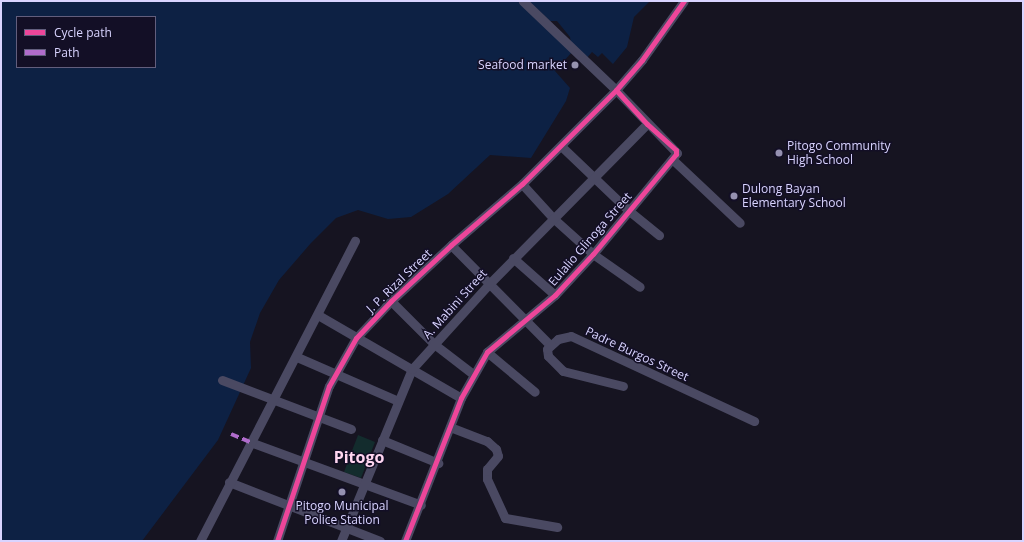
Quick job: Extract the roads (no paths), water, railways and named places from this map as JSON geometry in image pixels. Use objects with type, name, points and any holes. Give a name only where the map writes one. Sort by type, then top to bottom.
[{"type":"street","points":[[523,1],[616,90],[647,124],[676,150],[674,157],[740,223]]},
{"type":"street","name":"J. P. Rizal Street","points":[[277,541],[317,417],[334,375],[356,338],[391,301],[451,245],[522,184],[616,90],[642,60],[684,1]]},
{"type":"street","name":"A. Mabini Street","points":[[341,541],[412,369],[490,283],[647,124]]},
{"type":"street","points":[[560,146],[628,210],[659,235]]},
{"type":"street","name":"Eulalio Glinoga Street","points":[[406,541],[438,463],[461,398],[473,374],[487,352],[525,318],[555,295],[593,254],[628,210],[674,157]]},
{"type":"street","points":[[522,184],[553,218],[593,254],[640,287]]},
{"type":"street","points":[[200,541],[250,442],[297,357],[355,241]]},
{"type":"street","points":[[451,245],[550,344],[546,351],[548,356],[562,371],[623,386]]},
{"type":"street","points":[[514,258],[555,295]]},
{"type":"street","points":[[391,301],[434,344],[473,374]]},
{"type":"street","points":[[318,314],[356,338],[461,398]]},
{"type":"street","name":"Padre Burgos Street","points":[[550,344],[566,336],[572,336],[754,421]]},
{"type":"street","points":[[487,352],[535,392]]},
{"type":"street","points":[[297,357],[334,375],[398,400]]},
{"type":"street","points":[[222,380],[272,401],[351,429]]},
{"type":"street","points":[[450,427],[487,441],[496,449],[498,456],[487,469],[487,479],[505,518],[557,527]]},
{"type":"street","points":[[382,440],[438,463]]},
{"type":"street","points":[[250,442],[421,505]]},
{"type":"street","points":[[229,482],[380,541]]},
{"type":"water","points":[[1,1],[520,1],[572,52],[555,71],[570,88],[566,101],[531,158],[490,155],[448,194],[411,217],[388,219],[358,210],[336,218],[311,243],[279,280],[260,313],[250,342],[251,368],[218,440],[142,541],[1,541]]},
{"type":"water","points":[[529,1],[650,1],[634,17],[627,47],[613,64],[602,53],[598,57],[592,52],[586,59],[571,44],[570,37],[557,21],[550,21]]},
{"type":"place","name":"Seafood market","points":[[575,65]]},
{"type":"place","name":"Pitogo Community High School","points":[[779,153]]},
{"type":"place","name":"Dulong Bayan Elementary School","points":[[734,196]]},
{"type":"place","name":"Pitogo Municipal Police Station","points":[[342,492]]},
{"type":"district","name":"Pitogo","points":[[359,457]]}]
